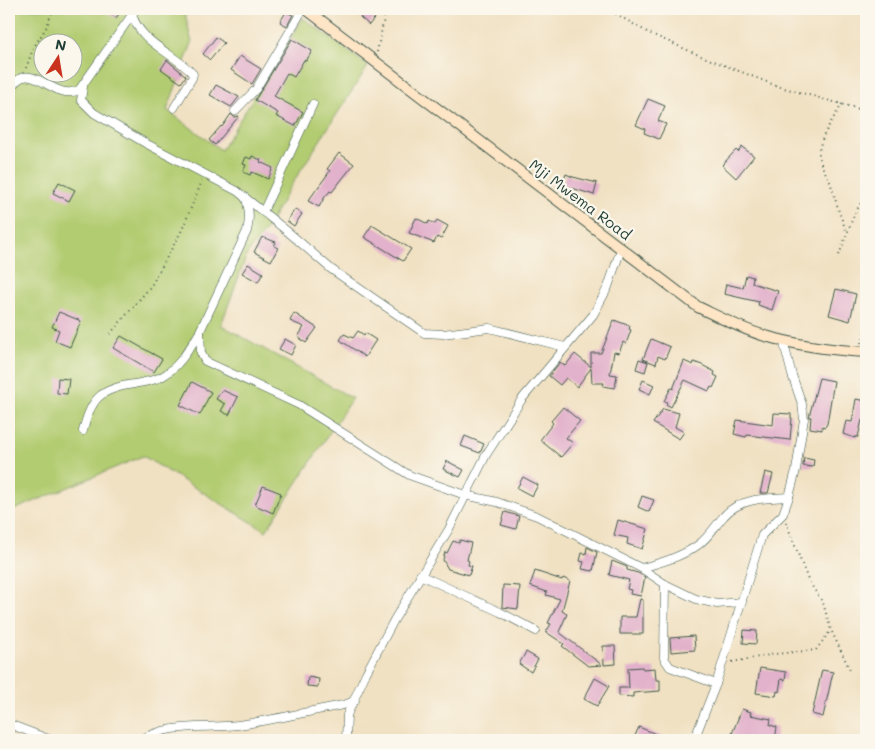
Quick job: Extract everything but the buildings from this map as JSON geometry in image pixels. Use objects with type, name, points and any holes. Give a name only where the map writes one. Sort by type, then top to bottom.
[{"type":"main road","name":"Mji Mwema Road","points":[[304,9],[698,306],[732,323],[761,334],[822,347],[862,352]]},
{"type":"street","points":[[235,111],[256,89],[304,9]]},
{"type":"street","points":[[9,91],[19,78],[24,76],[40,80],[58,90],[70,93],[83,87],[134,11]]},
{"type":"street","points":[[134,11],[134,22],[142,34],[186,67],[192,74],[192,78],[174,108]]},
{"type":"street","points":[[83,87],[82,100],[94,113],[147,144],[237,191],[331,269],[424,333],[443,334],[489,328],[565,347]]},
{"type":"street","points":[[263,212],[313,104]]},
{"type":"street","points":[[83,431],[87,413],[98,397],[107,390],[120,386],[150,382],[164,375],[180,361],[200,332],[247,231],[250,213],[245,198]]},
{"type":"street","points":[[346,740],[348,715],[377,651],[420,575],[449,529],[486,456],[522,399],[593,315],[608,287],[621,249]]},
{"type":"street","points":[[200,332],[200,353],[205,361],[299,405],[409,475],[466,495],[497,502],[537,516],[641,568],[666,584],[696,599],[718,604],[742,602]]},
{"type":"street","points":[[694,740],[723,664],[762,535],[783,514],[796,470],[804,418],[783,340]]},
{"type":"street","points":[[641,568],[666,562],[698,546],[709,536],[725,514],[736,507],[762,499],[789,497]]},
{"type":"street","points":[[420,575],[536,631]]},
{"type":"street","points":[[666,584],[664,658],[670,667],[716,684]]},
{"type":"street","points":[[140,740],[173,728],[244,724],[355,701]]},
{"type":"street","points":[[9,724],[50,740]]},
{"type":"path","points":[[24,76],[33,49],[47,26],[52,9]]},
{"type":"path","points":[[374,62],[386,9]]},
{"type":"path","points":[[607,9],[649,33],[777,86],[866,111]]},
{"type":"path","points":[[842,104],[825,134],[819,152],[820,160],[831,185],[839,216],[847,232]]},
{"type":"path","points":[[110,334],[151,286],[182,230],[204,174]]},
{"type":"path","points":[[839,255],[847,232],[861,203],[866,181]]},
{"type":"path","points":[[861,203],[866,201]]},
{"type":"path","points":[[862,352],[866,329]]},
{"type":"path","points":[[783,514],[808,580],[823,602],[831,630],[850,670]]},
{"type":"path","points":[[723,664],[775,654],[816,650],[831,630]]},
{"type":"green space","points":[[9,9],[184,9],[192,43],[167,110],[221,150],[303,18],[368,66],[288,190],[269,225],[247,254],[221,325],[352,398],[266,531],[143,456],[9,512]]}]
